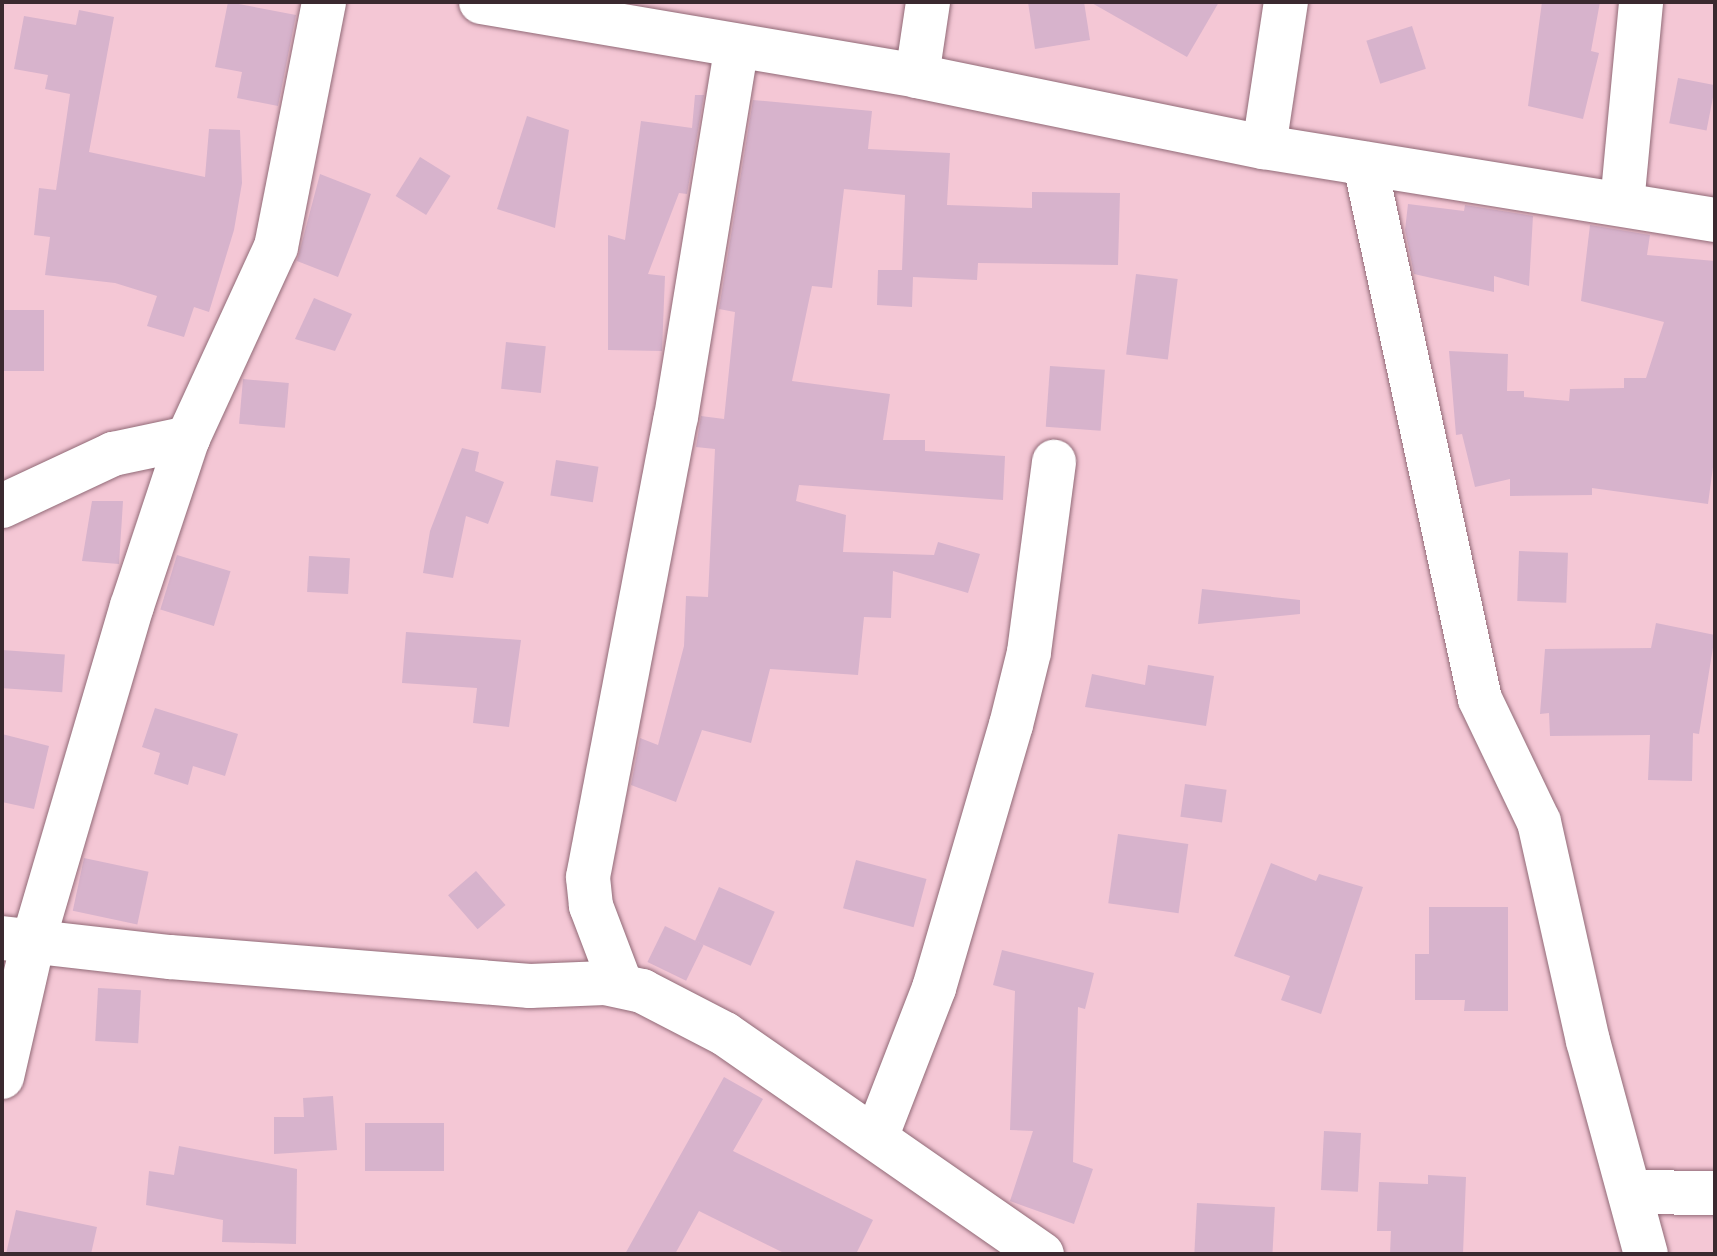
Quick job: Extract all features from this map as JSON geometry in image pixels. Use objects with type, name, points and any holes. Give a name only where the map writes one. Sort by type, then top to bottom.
[{"type":"street","points":[[2,1077],[18,940],[188,438],[276,247],[324,2]]},
{"type":"street","points":[[481,2],[578,10],[737,46],[917,76],[1264,147],[1715,220]]},
{"type":"street","points":[[917,76],[928,2]]},
{"type":"street","points":[[1264,147],[1286,2]]},
{"type":"street","points":[[1622,204],[1641,2]]},
{"type":"street","points":[[621,985],[591,906],[588,877],[676,417],[737,46]]},
{"type":"street","points":[[1365,164],[1480,699],[1539,822],[1588,1041],[1632,1192],[1646,1254]]},
{"type":"street","points":[[2,506],[113,454],[188,438]]},
{"type":"street","points":[[877,1135],[934,988],[1011,725],[1029,652],[1054,462]]},
{"type":"street","points":[[18,940],[530,986],[621,985],[725,1034],[877,1135],[1042,1254]]},
{"type":"street","points":[[1632,1192],[1715,1193]]},
{"type":"building","points":[[228,2],[296,15],[278,106],[237,98],[242,72],[215,67]]},
{"type":"building","points":[[1028,2],[1084,2],[1090,40],[1035,49]]},
{"type":"building","points":[[1090,2],[1219,2],[1187,57]]},
{"type":"building","points":[[1542,2],[1600,2],[1591,51],[1599,53],[1583,119],[1528,106]]},
{"type":"building","points":[[79,10],[114,17],[89,152],[205,177],[209,129],[240,130],[242,183],[234,230],[209,312],[194,307],[184,337],[147,326],[157,296],[115,283],[45,275],[50,237],[34,235],[39,188],[56,190],[70,94],[45,89],[48,75],[14,69],[24,16],[76,25]]},
{"type":"building","points":[[1412,26],[1426,69],[1380,84],[1366,41]]},
{"type":"building","points":[[1678,78],[1715,85],[1707,130],[1669,123]]},
{"type":"building","points":[[695,95],[704,95],[687,194],[679,193],[648,274],[665,276],[662,351],[608,350],[608,235],[625,240],[641,121],[692,128]]},
{"type":"building","points":[[753,100],[872,111],[868,149],[950,153],[947,205],[1032,208],[1032,192],[1120,193],[1118,265],[978,263],[977,280],[913,277],[912,307],[877,305],[878,270],[902,270],[905,195],[844,189],[832,288],[812,286],[792,381],[890,394],[883,440],[925,440],[925,451],[1005,456],[1003,500],[799,485],[796,501],[846,515],[843,552],[934,555],[938,542],[980,554],[968,593],[893,571],[891,618],[864,617],[858,675],[770,669],[751,743],[702,730],[676,802],[631,785],[640,738],[658,745],[684,646],[686,596],[708,597],[715,449],[696,447],[701,416],[724,419],[735,312],[719,309]]},
{"type":"building","points":[[527,116],[569,130],[555,228],[497,209]]},
{"type":"building","points":[[420,157],[451,176],[426,215],[396,196]]},
{"type":"building","points":[[320,174],[371,194],[338,277],[297,261]]},
{"type":"building","points":[[1408,204],[1464,211],[1465,205],[1533,216],[1529,286],[1494,276],[1494,292],[1414,274],[1405,230]]},
{"type":"building","points":[[1590,225],[1650,235],[1647,255],[1715,261],[1715,452],[1708,504],[1592,488],[1592,495],[1510,496],[1510,479],[1475,487],[1462,434],[1456,435],[1449,351],[1508,354],[1507,391],[1524,391],[1524,397],[1569,401],[1570,389],[1624,388],[1624,378],[1646,378],[1664,322],[1581,301]]},
{"type":"building","points":[[1136,274],[1178,279],[1168,360],[1126,354]]},
{"type":"building","points":[[314,298],[352,314],[335,351],[295,339]]},
{"type":"building","points":[[2,310],[44,310],[44,371],[2,371]]},
{"type":"building","points":[[506,342],[546,346],[541,393],[501,389]]},
{"type":"building","points":[[1050,366],[1105,370],[1101,431],[1046,427]]},
{"type":"building","points":[[243,379],[289,383],[285,428],[239,424]]},
{"type":"building","points":[[462,448],[479,452],[475,471],[504,482],[488,524],[466,516],[453,578],[423,573],[430,531]]},
{"type":"building","points":[[556,460],[598,467],[593,502],[550,496]]},
{"type":"building","points":[[92,501],[123,501],[119,564],[82,561]]},
{"type":"building","points":[[1519,551],[1568,553],[1566,603],[1517,601]]},
{"type":"building","points":[[177,555],[231,571],[214,626],[160,610]]},
{"type":"building","points":[[309,556],[350,558],[348,594],[307,592]]},
{"type":"building","points":[[1202,589],[1300,600],[1300,614],[1198,624]]},
{"type":"building","points":[[1656,623],[1715,635],[1699,734],[1693,733],[1692,781],[1648,780],[1650,735],[1550,736],[1549,713],[1540,714],[1545,649],[1651,648]]},
{"type":"building","points":[[406,632],[521,640],[509,727],[473,723],[477,688],[402,683]]},
{"type":"building","points":[[2,650],[65,654],[62,692],[2,688]]},
{"type":"building","points":[[1148,665],[1214,676],[1206,726],[1085,707],[1092,674],[1145,685]]},
{"type":"building","points":[[155,708],[238,734],[225,776],[193,766],[188,785],[154,774],[160,753],[142,747]]},
{"type":"building","points":[[2,734],[49,746],[34,809],[2,802]]},
{"type":"building","points":[[1185,784],[1227,790],[1222,823],[1180,817]]},
{"type":"building","points":[[1118,834],[1188,844],[1179,913],[1108,903]]},
{"type":"building","points":[[84,858],[149,872],[137,925],[73,911]]},
{"type":"building","points":[[856,860],[927,879],[914,927],[843,908]]},
{"type":"building","points":[[1271,863],[1316,881],[1319,874],[1363,887],[1321,1014],[1281,1000],[1290,976],[1234,956]]},
{"type":"building","points":[[476,871],[506,905],[478,929],[448,895]]},
{"type":"building","points":[[719,887],[775,912],[751,966],[695,941]]},
{"type":"building","points":[[1429,907],[1508,907],[1508,1011],[1464,1011],[1465,1000],[1415,1000],[1415,954],[1429,954]]},
{"type":"building","points":[[665,926],[704,945],[686,981],[647,962]]},
{"type":"building","points":[[1002,950],[1094,973],[1085,1009],[1078,1007],[1073,1162],[1093,1169],[1074,1224],[1010,1201],[1033,1131],[1010,1130],[1015,991],[993,985]]},
{"type":"building","points":[[98,988],[141,990],[138,1043],[95,1041]]},
{"type":"building","points":[[724,1077],[763,1099],[733,1151],[873,1220],[856,1254],[786,1254],[699,1211],[675,1254],[625,1254]]},
{"type":"building","points":[[333,1096],[337,1150],[274,1154],[274,1117],[304,1117],[303,1098]]},
{"type":"building","points":[[365,1123],[444,1123],[444,1171],[365,1171]]},
{"type":"building","points":[[1324,1131],[1361,1133],[1358,1192],[1321,1190]]},
{"type":"building","points":[[179,1146],[297,1169],[296,1244],[222,1242],[223,1220],[146,1205],[149,1171],[174,1175]]},
{"type":"building","points":[[1428,1175],[1466,1177],[1463,1254],[1390,1254],[1391,1231],[1377,1231],[1379,1182],[1428,1184]]},
{"type":"building","points":[[1197,1203],[1275,1207],[1272,1254],[1194,1252]]},
{"type":"building","points":[[16,1210],[97,1227],[91,1254],[6,1254]]}]
